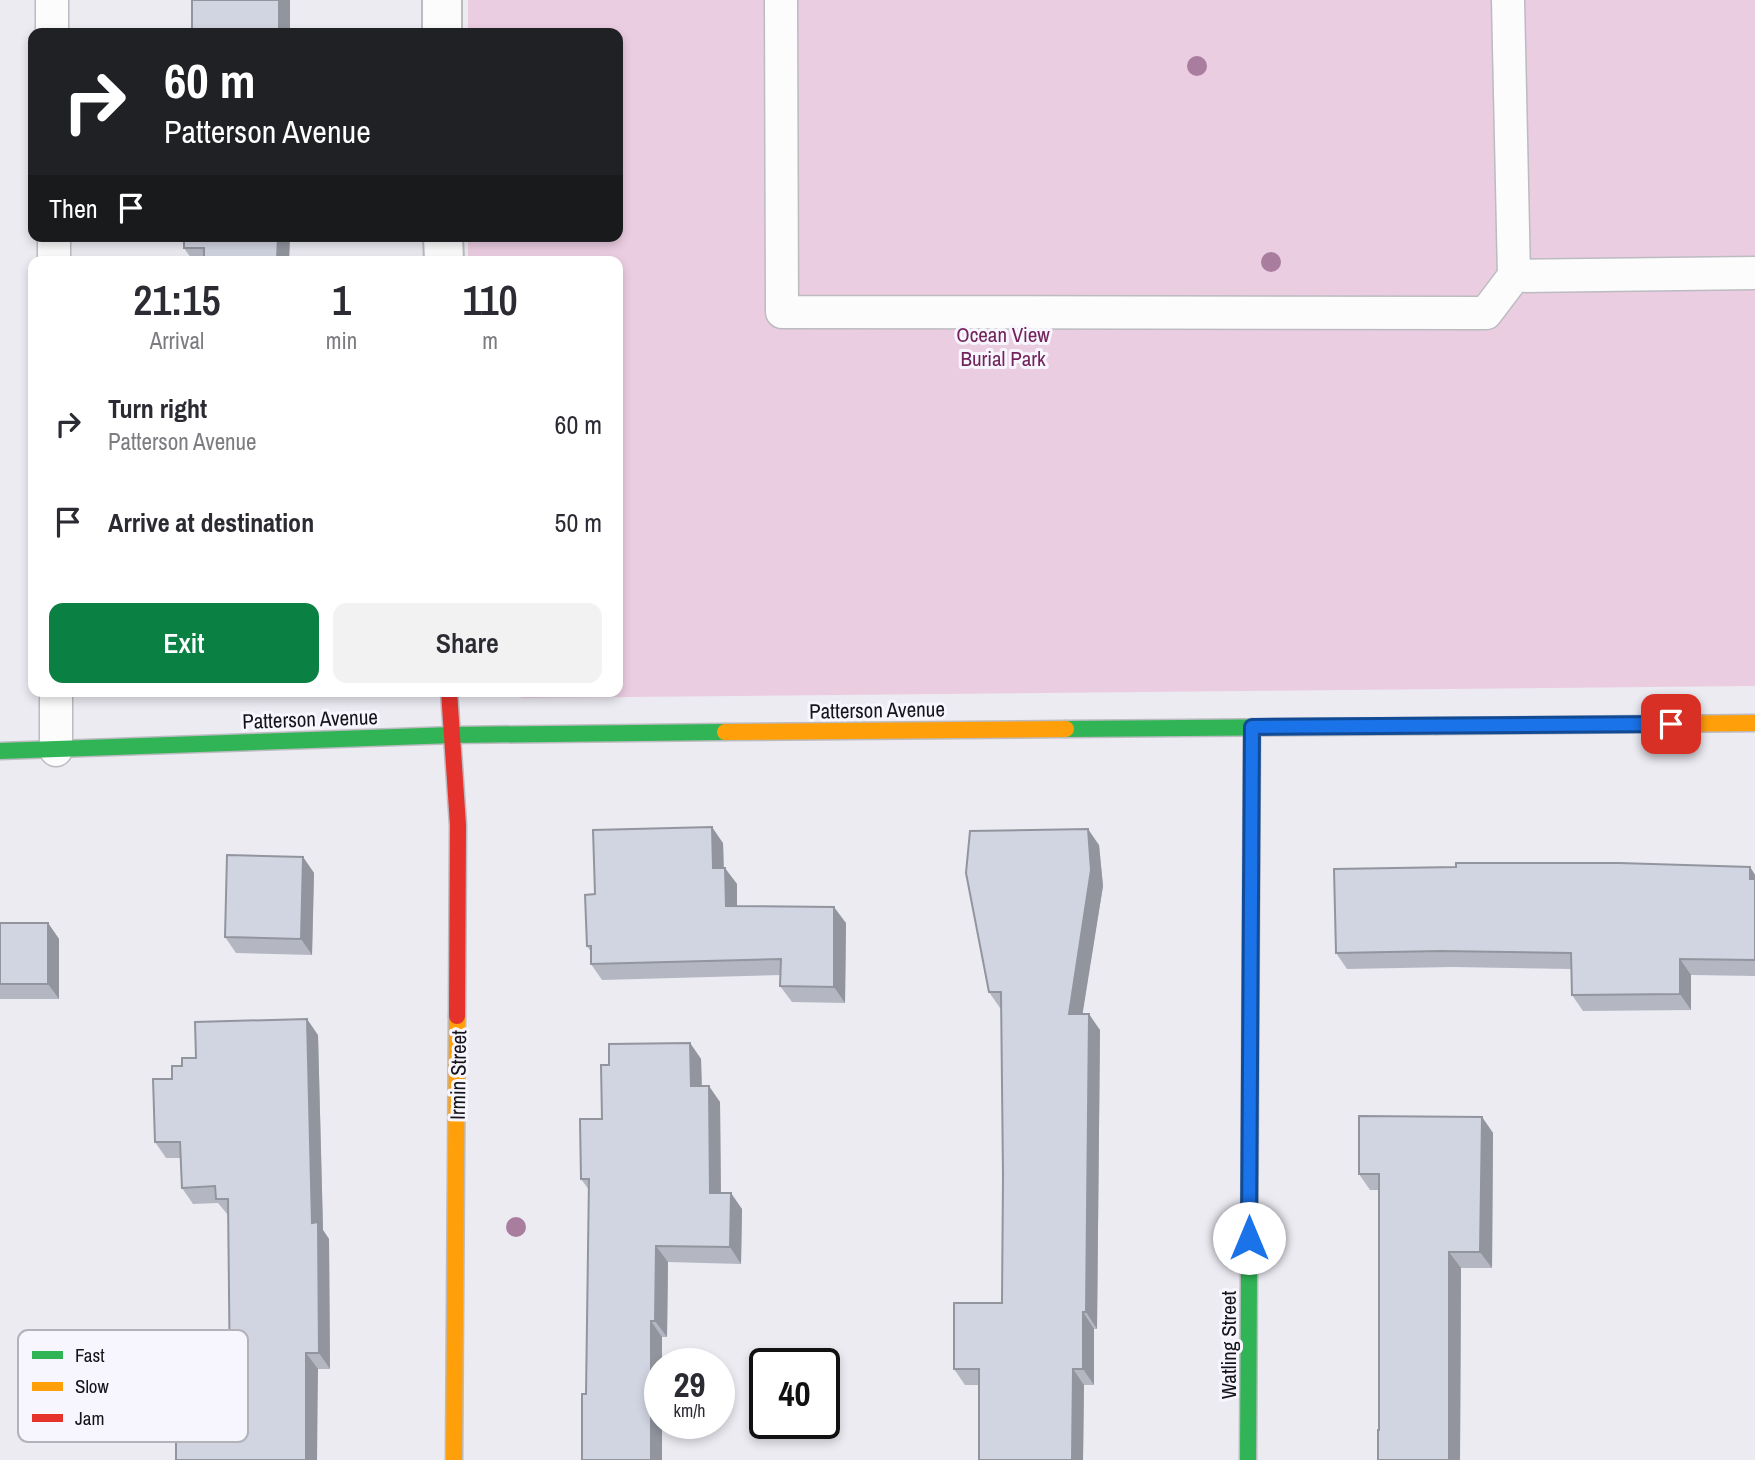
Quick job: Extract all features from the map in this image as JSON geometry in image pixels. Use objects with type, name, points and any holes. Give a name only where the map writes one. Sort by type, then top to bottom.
[{"type":"street","points":[[442,0],[442,28]]},
{"type":"street","name":"Irmin Street","points":[[450,697],[458,825],[454,1460]]},
{"type":"street","name":"Patterson Avenue","points":[[0,751],[453,735],[1755,723]]},
{"type":"street","name":"Watling Street","points":[[1248,1460],[1252,727]]},
{"type":"lane","points":[[52,0],[52,28]]},
{"type":"lane","points":[[781,0],[782,312],[1486,313],[1514,275],[1508,0]]},
{"type":"lane","points":[[1514,275],[1755,273]]},
{"type":"lane","points":[[56,697],[56,750]]},
{"type":"green space","name":"Ocean View Burial Park","points":[[468,0],[1755,0],[1755,686],[523,698],[519,697],[623,697],[623,256],[468,256],[468,242],[623,242],[623,28],[468,28]]},
{"type":"building","points":[[192,0],[279,0],[279,28],[192,28]]},
{"type":"building","points":[[184,242],[278,242],[277,256],[204,256],[204,248],[184,248]]},
{"type":"building","points":[[712,827],[713,868],[725,868],[726,906],[834,907],[834,987],[780,986],[781,959],[591,964],[591,946],[587,946],[585,895],[595,894],[593,830]]},
{"type":"building","points":[[1088,829],[1091,870],[1069,1014],[1089,1014],[1086,1312],[1083,1312],[1083,1369],[1073,1369],[1072,1460],[979,1460],[979,1369],[954,1369],[954,1303],[1002,1303],[1001,992],[989,992],[966,873],[970,831]]},
{"type":"building","points":[[227,855],[303,857],[301,939],[225,937]]},
{"type":"building","points":[[1456,863],[1619,863],[1750,867],[1750,879],[1755,879],[1755,960],[1680,959],[1680,994],[1572,995],[1571,953],[1336,953],[1334,869],[1456,867]]},
{"type":"building","points":[[0,923],[48,923],[48,984],[0,984]]},
{"type":"building","points":[[307,1019],[312,1223],[318,1222],[319,1353],[306,1353],[306,1460],[176,1460],[176,1442],[248,1442],[248,1330],[229,1330],[228,1199],[216,1199],[215,1186],[182,1188],[180,1142],[155,1142],[153,1079],[172,1079],[172,1066],[182,1066],[182,1058],[196,1058],[195,1022]]},
{"type":"building","points":[[690,1043],[691,1086],[709,1086],[710,1193],[731,1193],[730,1247],[656,1246],[655,1321],[651,1321],[651,1348],[644,1348],[644,1439],[651,1439],[651,1460],[582,1460],[582,1394],[586,1394],[589,1179],[581,1179],[580,1119],[602,1119],[601,1065],[609,1065],[609,1044]]},
{"type":"building","points":[[1359,1116],[1482,1117],[1480,1252],[1449,1252],[1449,1460],[1378,1460],[1379,1174],[1359,1174]]},
{"type":"traffic: fast","points":[[1066,729],[1437,726]]},
{"type":"traffic: fast","points":[[0,751],[453,735],[725,732]]},
{"type":"traffic: fast","points":[[1248,1460],[1251,897]]},
{"type":"traffic: slow","points":[[1437,726],[1755,723]]},
{"type":"traffic: slow","points":[[1251,897],[1252,727]]},
{"type":"traffic: slow","points":[[725,732],[1066,729]]},
{"type":"traffic: slow","points":[[454,1460],[457,1016]]},
{"type":"traffic: jam","points":[[449,697],[458,825],[457,1016]]},
{"type":"route","points":[[1249,1238],[1252,727],[1671,724]]}]
